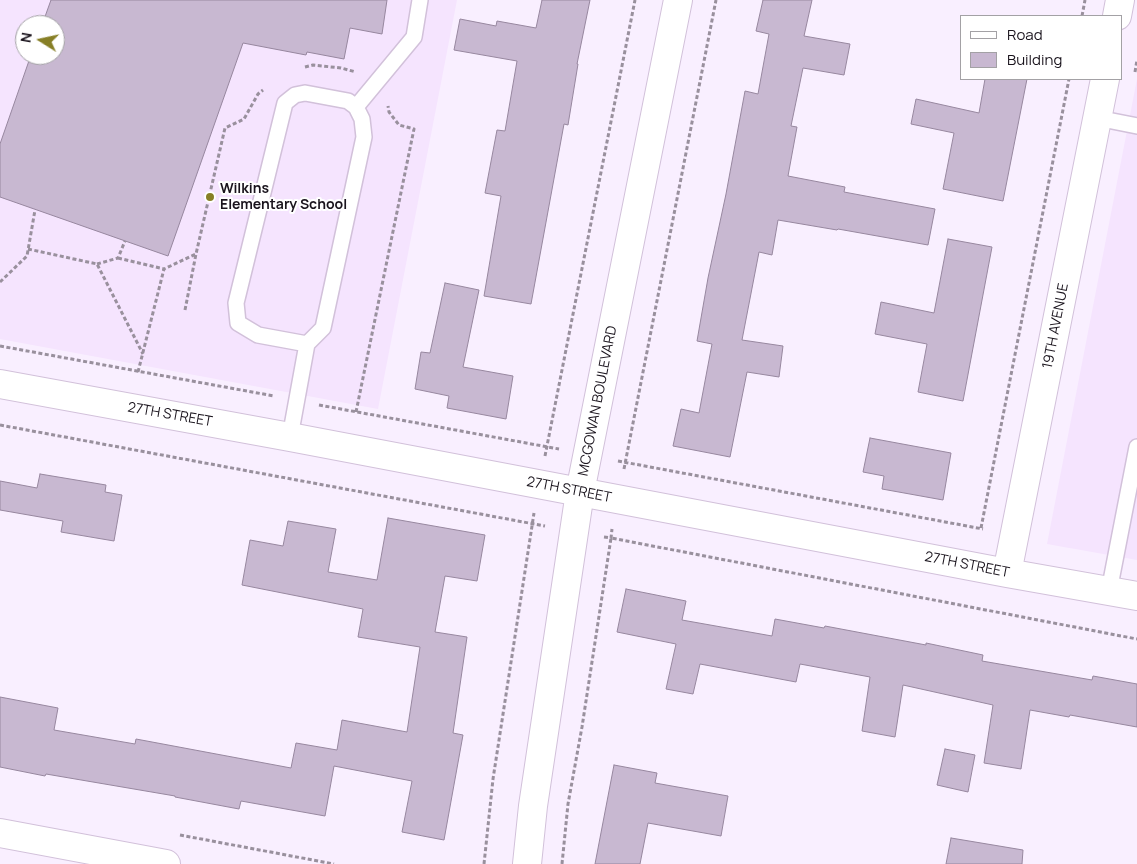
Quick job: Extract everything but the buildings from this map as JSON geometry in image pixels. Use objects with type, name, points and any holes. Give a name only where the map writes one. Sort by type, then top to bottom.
[{"type":"street","name":"MCGOWAN BOULEVARD","points":[[527,864],[534,796],[580,492],[678,0]]},
{"type":"street","points":[[1117,15],[1120,0]]},
{"type":"street","name":"19TH AVENUE","points":[[1007,573],[1104,80]]},
{"type":"street","name":"27TH STREET","points":[[0,384],[1137,596]]},
{"type":"street","points":[[0,833],[40,853],[166,864]]},
{"type":"lane","points":[[356,107],[414,36],[420,0]]},
{"type":"lane","points":[[290,437],[307,344],[323,328],[364,137],[362,119],[356,107],[348,101],[305,93],[295,95],[285,103],[236,303],[238,323],[258,335],[307,344]]},
{"type":"lane","points":[[1097,118],[1137,126]]},
{"type":"lane","points":[[1110,591],[1137,447]]},
{"type":"path","points":[[544,464],[635,0]]},
{"type":"path","points":[[622,477],[716,0]]},
{"type":"path","points":[[1082,15],[1085,0]]},
{"type":"path","points":[[304,68],[313,65],[341,68],[361,73],[376,71],[381,77],[389,112],[399,125],[414,129],[356,412]]},
{"type":"path","points":[[981,528],[1069,80]]},
{"type":"path","points":[[185,310],[225,128],[244,119],[258,94],[265,89]]},
{"type":"path","points":[[0,282],[27,256],[35,210]]},
{"type":"path","points":[[118,258],[124,241]]},
{"type":"path","points":[[28,249],[97,264],[118,258],[164,269],[196,254]]},
{"type":"path","points":[[97,264],[143,354]]},
{"type":"path","points":[[138,372],[164,269]]},
{"type":"path","points":[[0,426],[546,526]]},
{"type":"path","points":[[612,460],[987,529]]},
{"type":"path","points":[[484,864],[493,779],[534,508]]},
{"type":"path","points":[[562,864],[568,804],[582,727],[613,523]]},
{"type":"path","points":[[598,536],[1137,639]]},
{"type":"shaded area","name":"Wilkins Elementary School","points":[[0,0],[457,0],[378,409],[0,339]]},
{"type":"shaded area","points":[[1137,79],[1137,560],[1047,544]]},
{"type":"place","name":"Wilkins Elementary School","points":[[210,197]]}]
